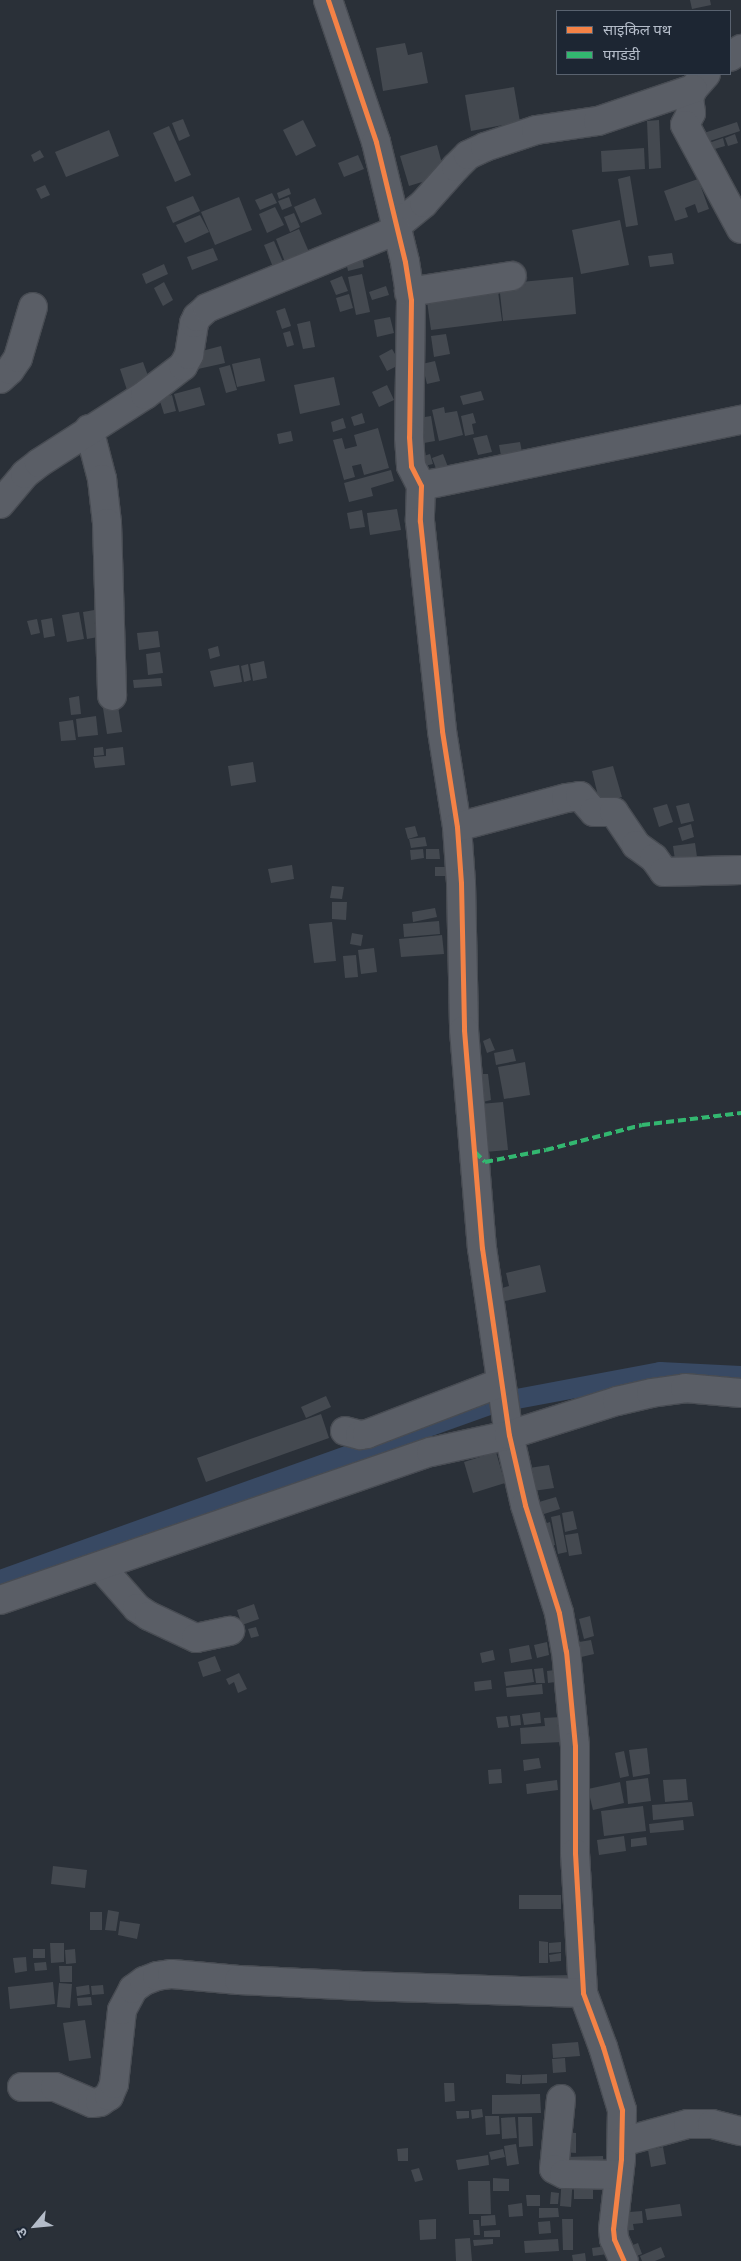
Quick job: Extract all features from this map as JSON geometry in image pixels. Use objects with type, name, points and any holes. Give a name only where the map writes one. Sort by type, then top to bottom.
[{"type":"street","points":[[328,0],[376,142],[397,228],[409,292],[409,437],[411,466],[421,486],[420,521],[439,702],[458,828],[464,1030],[482,1248],[508,1426],[525,1505],[559,1613],[566,1651],[575,1746],[575,1853],[583,1993],[622,2110],[622,2142],[613,2229],[614,2239],[624,2261]]},
{"type":"street","points":[[0,504],[25,474],[38,462],[145,395],[183,366],[190,355],[194,323],[197,317],[207,308],[397,228],[424,203],[462,161],[485,146],[536,130],[598,121],[699,81]]},
{"type":"street","points":[[699,81],[690,98],[691,112],[685,125],[741,229]]},
{"type":"street","points":[[409,292],[512,276]]},
{"type":"street","points":[[0,379],[10,370],[18,358],[33,307]]},
{"type":"street","points":[[421,486],[741,420]]},
{"type":"street","points":[[89,429],[102,479],[107,523],[112,696]]},
{"type":"street","points":[[458,828],[566,798],[580,796],[594,812],[614,812],[636,844],[654,858],[664,872],[741,870]]},
{"type":"street","points":[[345,1431],[360,1435],[367,1434],[501,1386]]},
{"type":"street","points":[[0,1600],[508,1426],[651,1393],[685,1388],[741,1393]]},
{"type":"street","points":[[100,1566],[137,1608],[149,1616],[196,1638],[230,1631]]},
{"type":"street","points":[[22,2087],[55,2088],[92,2103],[100,2102],[109,2096],[114,2084],[122,2010],[126,1999],[133,1989],[144,1981],[157,1976],[172,1974],[239,1980],[363,1986],[583,1993]]},
{"type":"street","points":[[561,2099],[554,2169],[564,2174],[619,2175]]},
{"type":"street","points":[[622,2142],[688,2124],[712,2124],[741,2131]]},
{"type":"building","points":[[690,0],[710,0],[711,5],[692,9]]},
{"type":"building","points":[[405,43],[408,55],[422,52],[428,83],[383,91],[376,48]]},
{"type":"building","points":[[514,87],[520,122],[471,131],[465,95]]},
{"type":"building","points":[[183,119],[190,136],[179,141],[172,123]]},
{"type":"building","points":[[303,120],[316,146],[296,156],[283,130]]},
{"type":"building","points":[[659,120],[661,168],[649,169],[647,121]]},
{"type":"building","points":[[737,122],[740,131],[707,142],[704,133]]},
{"type":"building","points":[[169,126],[191,175],[175,182],[153,133]]},
{"type":"building","points":[[109,130],[119,156],[66,177],[55,152]]},
{"type":"building","points":[[735,134],[738,143],[728,146],[725,138]]},
{"type":"building","points":[[723,138],[725,146],[708,151],[706,144]]},
{"type":"building","points":[[437,145],[445,175],[409,186],[400,156]]},
{"type":"building","points":[[644,148],[645,169],[602,172],[601,151]]},
{"type":"building","points":[[40,150],[44,157],[34,162],[31,155]]},
{"type":"building","points":[[358,155],[364,169],[344,177],[338,163]]},
{"type":"building","points":[[630,176],[638,225],[626,227],[618,179]]},
{"type":"building","points":[[698,179],[709,209],[698,213],[695,204],[685,208],[688,217],[675,221],[664,191]]},
{"type":"building","points":[[45,185],[50,195],[41,199],[36,189]]},
{"type":"building","points":[[289,188],[291,194],[279,199],[277,193]]},
{"type":"building","points":[[272,193],[277,203],[260,210],[255,200]]},
{"type":"building","points":[[193,196],[200,211],[173,223],[166,207]]},
{"type":"building","points":[[239,197],[252,230],[215,245],[201,212]]},
{"type":"building","points":[[289,197],[292,206],[282,210],[278,201]]},
{"type":"building","points":[[315,198],[322,214],[301,223],[294,207]]},
{"type":"building","points":[[275,207],[284,225],[267,233],[259,214]]},
{"type":"building","points":[[294,213],[300,227],[290,232],[284,217]]},
{"type":"building","points":[[200,215],[209,232],[185,243],[176,225]]},
{"type":"building","points":[[620,220],[629,265],[581,274],[572,230]]},
{"type":"building","points":[[299,229],[309,252],[285,262],[276,239]]},
{"type":"building","points":[[274,241],[283,262],[273,267],[264,245]]},
{"type":"building","points":[[213,248],[218,260],[192,270],[187,257]]},
{"type":"building","points":[[361,253],[364,267],[348,271],[345,257]]},
{"type":"building","points":[[672,253],[674,264],[650,267],[648,256]]},
{"type":"building","points":[[164,264],[168,274],[146,284],[142,274]]},
{"type":"building","points":[[362,274],[370,312],[356,315],[348,277]]},
{"type":"building","points":[[342,276],[348,291],[336,295],[330,281]]},
{"type":"building","points":[[573,277],[576,314],[503,321],[499,284]]},
{"type":"building","points":[[164,282],[173,300],[163,306],[154,288]]},
{"type":"building","points":[[497,284],[502,321],[431,330],[426,294]]},
{"type":"building","points":[[386,286],[389,295],[372,300],[369,292]]},
{"type":"building","points":[[349,294],[353,308],[340,312],[336,298]]},
{"type":"building","points":[[285,308],[291,326],[282,329],[276,311]]},
{"type":"building","points":[[390,317],[394,333],[377,337],[374,320]]},
{"type":"building","points":[[310,321],[315,347],[303,349],[297,324]]},
{"type":"building","points":[[290,331],[294,345],[287,347],[283,333]]},
{"type":"building","points":[[446,334],[450,354],[434,357],[431,336]]},
{"type":"building","points":[[221,346],[225,363],[198,369],[194,353]]},
{"type":"building","points":[[392,349],[401,364],[387,371],[379,356]]},
{"type":"building","points":[[260,358],[265,381],[237,387],[232,364]]},
{"type":"building","points":[[435,361],[440,381],[427,384],[422,364]]},
{"type":"building","points":[[143,362],[151,384],[128,393],[120,369]]},
{"type":"building","points":[[230,365],[237,390],[226,393],[219,368]]},
{"type":"building","points":[[334,377],[340,405],[300,414],[294,385]]},
{"type":"building","points":[[387,385],[394,400],[379,407],[372,392]]},
{"type":"building","points":[[200,387],[205,405],[179,412],[174,394]]},
{"type":"building","points":[[481,391],[484,400],[463,405],[460,396]]},
{"type":"building","points":[[172,395],[176,411],[164,414],[159,398]]},
{"type":"building","points":[[444,407],[445,413],[457,411],[463,435],[439,441],[432,410]]},
{"type":"building","points":[[362,413],[365,423],[354,426],[351,417]]},
{"type":"building","points":[[473,413],[476,423],[472,424],[474,434],[465,436],[461,416]]},
{"type":"building","points":[[431,416],[435,441],[424,443],[419,418]]},
{"type":"building","points":[[343,418],[346,428],[333,432],[331,422]]},
{"type":"building","points":[[378,428],[389,468],[364,475],[361,464],[352,466],[355,477],[344,480],[333,440],[342,438],[345,449],[357,446],[354,435]]},
{"type":"building","points":[[291,431],[293,441],[279,444],[277,434]]},
{"type":"building","points":[[487,435],[492,452],[478,455],[473,438]]},
{"type":"building","points":[[520,442],[523,457],[502,461],[499,445]]},
{"type":"building","points":[[430,454],[433,464],[420,467],[417,458]]},
{"type":"building","points":[[443,454],[448,467],[437,471],[432,458]]},
{"type":"building","points":[[391,470],[394,481],[371,488],[373,496],[349,502],[344,483]]},
{"type":"building","points":[[397,509],[401,530],[370,535],[367,513]]},
{"type":"building","points":[[362,510],[365,527],[350,529],[347,513]]},
{"type":"building","points":[[100,609],[104,636],[87,639],[83,612]]},
{"type":"building","points":[[79,612],[84,639],[67,642],[62,615]]},
{"type":"building","points":[[52,618],[55,636],[44,638],[41,620]]},
{"type":"building","points":[[37,619],[40,633],[31,635],[27,621]]},
{"type":"building","points":[[158,631],[160,647],[139,650],[137,633]]},
{"type":"building","points":[[218,646],[220,656],[210,659],[208,649]]},
{"type":"building","points":[[160,652],[163,673],[148,675],[146,654]]},
{"type":"building","points":[[264,661],[267,678],[253,681],[250,664]]},
{"type":"building","points":[[248,664],[251,680],[244,682],[241,666]]},
{"type":"building","points":[[239,665],[242,682],[214,687],[210,671]]},
{"type":"building","points":[[161,678],[162,686],[134,688],[133,680]]},
{"type":"building","points":[[79,696],[81,714],[71,715],[69,698]]},
{"type":"building","points":[[118,706],[122,732],[107,734],[103,708]]},
{"type":"building","points":[[96,716],[98,735],[78,737],[76,719]]},
{"type":"building","points":[[73,720],[76,740],[61,741],[59,722]]},
{"type":"building","points":[[103,747],[104,755],[94,756],[94,748]]},
{"type":"building","points":[[123,747],[125,765],[95,768],[93,757],[106,756],[106,749]]},
{"type":"building","points":[[253,762],[256,782],[231,786],[228,766]]},
{"type":"building","points":[[613,766],[622,797],[600,804],[592,771]]},
{"type":"building","points":[[689,803],[694,821],[681,824],[676,806]]},
{"type":"building","points":[[667,804],[673,822],[659,827],[653,808]]},
{"type":"building","points":[[691,824],[694,837],[682,841],[678,828]]},
{"type":"building","points":[[415,826],[418,836],[408,839],[405,828]]},
{"type":"building","points":[[425,837],[427,846],[411,848],[409,839]]},
{"type":"building","points":[[695,843],[697,857],[675,860],[673,846]]},
{"type":"building","points":[[423,849],[424,858],[411,860],[410,850]]},
{"type":"building","points":[[426,849],[439,849],[440,859],[426,859]]},
{"type":"building","points":[[292,865],[294,879],[271,883],[268,869]]},
{"type":"building","points":[[435,867],[447,867],[447,876],[435,876]]},
{"type":"building","points":[[332,886],[344,887],[342,899],[330,898]]},
{"type":"building","points":[[332,902],[347,902],[346,920],[332,919]]},
{"type":"building","points":[[435,908],[437,917],[413,922],[412,912]]},
{"type":"building","points":[[439,921],[440,934],[404,937],[403,924]]},
{"type":"building","points":[[332,922],[336,961],[314,963],[309,924]]},
{"type":"building","points":[[352,933],[363,935],[361,946],[350,944]]},
{"type":"building","points":[[442,935],[444,954],[401,957],[399,939]]},
{"type":"building","points":[[374,948],[377,972],[361,974],[358,950]]},
{"type":"building","points":[[356,955],[358,977],[345,978],[343,956]]},
{"type":"building","points":[[490,1038],[495,1050],[487,1053],[483,1041]]},
{"type":"building","points":[[513,1049],[516,1061],[496,1065],[494,1053]]},
{"type":"building","points":[[525,1062],[530,1095],[504,1099],[498,1067]]},
{"type":"building","points":[[480,1074],[488,1074],[491,1100],[483,1102]]},
{"type":"building","points":[[503,1102],[508,1150],[485,1152],[480,1104]]},
{"type":"building","points":[[540,1265],[546,1292],[505,1301],[502,1288],[509,1286],[506,1273]]},
{"type":"building","points":[[326,1396],[331,1407],[306,1418],[301,1407]]},
{"type":"building","points":[[321,1414],[329,1438],[206,1482],[197,1458]]},
{"type":"building","points":[[496,1452],[505,1483],[473,1493],[464,1462]]},
{"type":"building","points":[[549,1465],[554,1488],[533,1491],[529,1468]]},
{"type":"building","points":[[556,1497],[560,1509],[544,1514],[539,1502]]},
{"type":"building","points":[[573,1511],[577,1529],[565,1532],[562,1513]]},
{"type":"building","points":[[560,1515],[567,1552],[558,1554],[551,1517]]},
{"type":"building","points":[[550,1522],[555,1545],[549,1546],[544,1524]]},
{"type":"building","points":[[578,1533],[582,1554],[569,1556],[565,1535]]},
{"type":"building","points":[[254,1604],[259,1619],[242,1625],[237,1610]]},
{"type":"building","points":[[590,1616],[594,1636],[584,1639],[579,1619]]},
{"type":"building","points":[[256,1627],[259,1636],[251,1638],[248,1629]]},
{"type":"building","points":[[591,1640],[594,1654],[577,1658],[573,1643]]},
{"type":"building","points":[[547,1642],[549,1655],[537,1658],[534,1645]]},
{"type":"building","points":[[529,1645],[532,1659],[511,1663],[509,1649]]},
{"type":"building","points":[[493,1650],[495,1660],[482,1663],[480,1653]]},
{"type":"building","points":[[215,1656],[221,1671],[203,1677],[198,1662]]},
{"type":"building","points":[[543,1668],[545,1683],[536,1683],[534,1669]]},
{"type":"building","points":[[532,1669],[534,1682],[506,1686],[504,1672]]},
{"type":"building","points":[[555,1670],[555,1682],[548,1683],[547,1671]]},
{"type":"building","points":[[239,1673],[247,1689],[238,1693],[234,1682],[229,1685],[226,1679]]},
{"type":"building","points":[[491,1680],[492,1689],[475,1691],[474,1682]]},
{"type":"building","points":[[542,1684],[543,1694],[507,1697],[506,1688]]},
{"type":"building","points":[[540,1712],[541,1723],[524,1725],[522,1714]]},
{"type":"building","points":[[520,1715],[521,1725],[511,1726],[510,1716]]},
{"type":"building","points":[[507,1716],[509,1727],[498,1728],[496,1717]]},
{"type":"building","points":[[561,1717],[562,1742],[521,1744],[520,1728],[545,1726],[544,1718]]},
{"type":"building","points":[[647,1748],[650,1774],[633,1777],[629,1750]]},
{"type":"building","points":[[624,1751],[629,1776],[620,1778],[615,1753]]},
{"type":"building","points":[[539,1758],[541,1768],[524,1771],[523,1760]]},
{"type":"building","points":[[501,1769],[502,1783],[489,1784],[488,1770]]},
{"type":"building","points":[[648,1778],[651,1801],[628,1804],[626,1781]]},
{"type":"building","points":[[686,1779],[688,1800],[665,1802],[663,1780]]},
{"type":"building","points":[[557,1780],[558,1790],[527,1794],[526,1784]]},
{"type":"building","points":[[620,1782],[624,1803],[593,1810],[588,1789]]},
{"type":"building","points":[[692,1802],[694,1816],[653,1820],[652,1805]]},
{"type":"building","points":[[643,1806],[646,1831],[604,1836],[601,1811]]},
{"type":"building","points":[[683,1820],[684,1830],[650,1833],[649,1824]]},
{"type":"building","points":[[624,1836],[626,1851],[599,1855],[597,1840]]},
{"type":"building","points":[[646,1837],[647,1845],[631,1847],[631,1839]]},
{"type":"building","points":[[53,1866],[87,1870],[85,1888],[51,1884]]},
{"type":"building","points":[[519,1895],[561,1895],[561,1909],[519,1909]]},
{"type":"building","points":[[108,1910],[119,1912],[116,1931],[105,1930]]},
{"type":"building","points":[[90,1912],[102,1912],[102,1930],[90,1930]]},
{"type":"building","points":[[120,1921],[140,1924],[137,1939],[118,1935]]},
{"type":"building","points":[[539,1941],[548,1942],[548,1963],[539,1963]]},
{"type":"building","points":[[561,1942],[561,1952],[549,1953],[549,1943]]},
{"type":"building","points":[[50,1943],[64,1943],[64,1962],[51,1963]]},
{"type":"building","points":[[33,1949],[45,1949],[45,1958],[33,1958]]},
{"type":"building","points":[[75,1949],[76,1963],[66,1964],[65,1950]]},
{"type":"building","points":[[561,1953],[561,1961],[550,1962],[549,1955]]},
{"type":"building","points":[[26,1957],[27,1971],[15,1973],[13,1958]]},
{"type":"building","points":[[46,1962],[47,1970],[35,1971],[34,1963]]},
{"type":"building","points":[[59,1966],[72,1966],[72,1982],[60,1982]]},
{"type":"building","points":[[571,1975],[572,1987],[524,1988],[524,1976]]},
{"type":"building","points":[[53,1982],[55,2004],[10,2009],[8,1987]]},
{"type":"building","points":[[59,1983],[72,1984],[70,2008],[57,2007]]},
{"type":"building","points":[[89,1985],[90,1994],[77,1996],[76,1987]]},
{"type":"building","points":[[103,1985],[104,1994],[92,1995],[91,1986]]},
{"type":"building","points":[[91,1997],[92,2005],[78,2006],[77,1998]]},
{"type":"building","points":[[85,2020],[91,2058],[69,2061],[63,2023]]},
{"type":"building","points":[[578,2042],[580,2056],[553,2058],[552,2044]]},
{"type":"building","points":[[565,2058],[566,2072],[553,2073],[552,2059]]},
{"type":"building","points":[[506,2074],[521,2075],[520,2084],[506,2083]]},
{"type":"building","points":[[547,2074],[547,2083],[522,2084],[522,2075]]},
{"type":"building","points":[[444,2083],[454,2083],[455,2101],[445,2102]]},
{"type":"building","points":[[540,2094],[541,2113],[492,2114],[492,2095]]},
{"type":"building","points":[[482,2109],[483,2117],[472,2119],[471,2110]]},
{"type":"building","points":[[456,2111],[469,2111],[469,2118],[457,2119]]},
{"type":"building","points":[[485,2116],[499,2116],[500,2134],[486,2135]]},
{"type":"building","points":[[515,2117],[517,2138],[502,2139],[501,2118]]},
{"type":"building","points":[[518,2117],[532,2117],[533,2146],[519,2147]]},
{"type":"building","points":[[562,2132],[576,2133],[576,2153],[562,2152]]},
{"type":"building","points":[[516,2144],[519,2164],[507,2166],[504,2146]]},
{"type":"building","points":[[663,2147],[666,2164],[651,2167],[648,2150]]},
{"type":"building","points":[[408,2148],[408,2161],[398,2161],[397,2149]]},
{"type":"building","points":[[503,2149],[505,2157],[491,2160],[489,2152]]},
{"type":"building","points":[[488,2155],[489,2165],[458,2170],[456,2160]]},
{"type":"building","points":[[603,2156],[604,2172],[565,2173],[564,2157]]},
{"type":"building","points":[[419,2168],[423,2180],[415,2182],[411,2170]]},
{"type":"building","points":[[562,2174],[573,2175],[571,2207],[560,2206]]},
{"type":"building","points":[[574,2177],[593,2177],[593,2199],[574,2199]]},
{"type":"building","points":[[493,2178],[509,2179],[509,2191],[493,2191]]},
{"type":"building","points":[[468,2181],[490,2181],[491,2214],[469,2214]]},
{"type":"building","points":[[551,2192],[559,2193],[558,2204],[550,2204]]},
{"type":"building","points":[[526,2195],[540,2195],[540,2206],[527,2206]]},
{"type":"building","points":[[522,2203],[523,2216],[509,2217],[508,2205]]},
{"type":"building","points":[[680,2204],[682,2216],[647,2220],[645,2209]]},
{"type":"building","points":[[539,2208],[558,2208],[559,2217],[539,2218]]},
{"type":"building","points":[[642,2211],[643,2223],[633,2224],[634,2230],[618,2231],[617,2213]]},
{"type":"building","points":[[495,2215],[496,2225],[481,2226],[481,2216]]},
{"type":"building","points":[[436,2219],[436,2239],[420,2240],[419,2220]]},
{"type":"building","points":[[562,2219],[573,2219],[573,2250],[563,2250]]},
{"type":"building","points":[[473,2220],[479,2220],[480,2235],[474,2235]]},
{"type":"building","points":[[550,2221],[551,2233],[539,2234],[538,2222]]},
{"type":"building","points":[[500,2230],[500,2237],[484,2237],[484,2231]]},
{"type":"building","points":[[470,2238],[472,2261],[456,2261],[455,2239]]},
{"type":"building","points":[[493,2239],[493,2244],[474,2246],[473,2240]]},
{"type":"building","points":[[558,2239],[559,2251],[525,2253],[524,2241]]},
{"type":"building","points":[[638,2243],[642,2254],[628,2259],[625,2248]]},
{"type":"building","points":[[607,2246],[608,2254],[593,2256],[592,2248]]},
{"type":"building","points":[[661,2247],[665,2257],[655,2261],[642,2261],[640,2256]]},
{"type":"building","points":[[585,2253],[586,2261],[573,2261],[572,2255]]},
{"type":"waterway","points":[[0,1580],[495,1403],[660,1372],[741,1376]]},
{"type":"marked path","points":[[475,1152],[485,1162],[546,1150],[642,1125],[741,1113]]},
{"type":"cycle path","points":[[328,0],[376,142],[405,262],[411,300],[409,437],[411,466],[421,486],[420,521],[442,731],[457,827],[461,883],[464,1030],[482,1248],[509,1435],[525,1505],[559,1613],[566,1651],[575,1746],[575,1853],[583,1993],[603,2047],[622,2110],[621,2159],[613,2229],[614,2239],[624,2261]]}]
